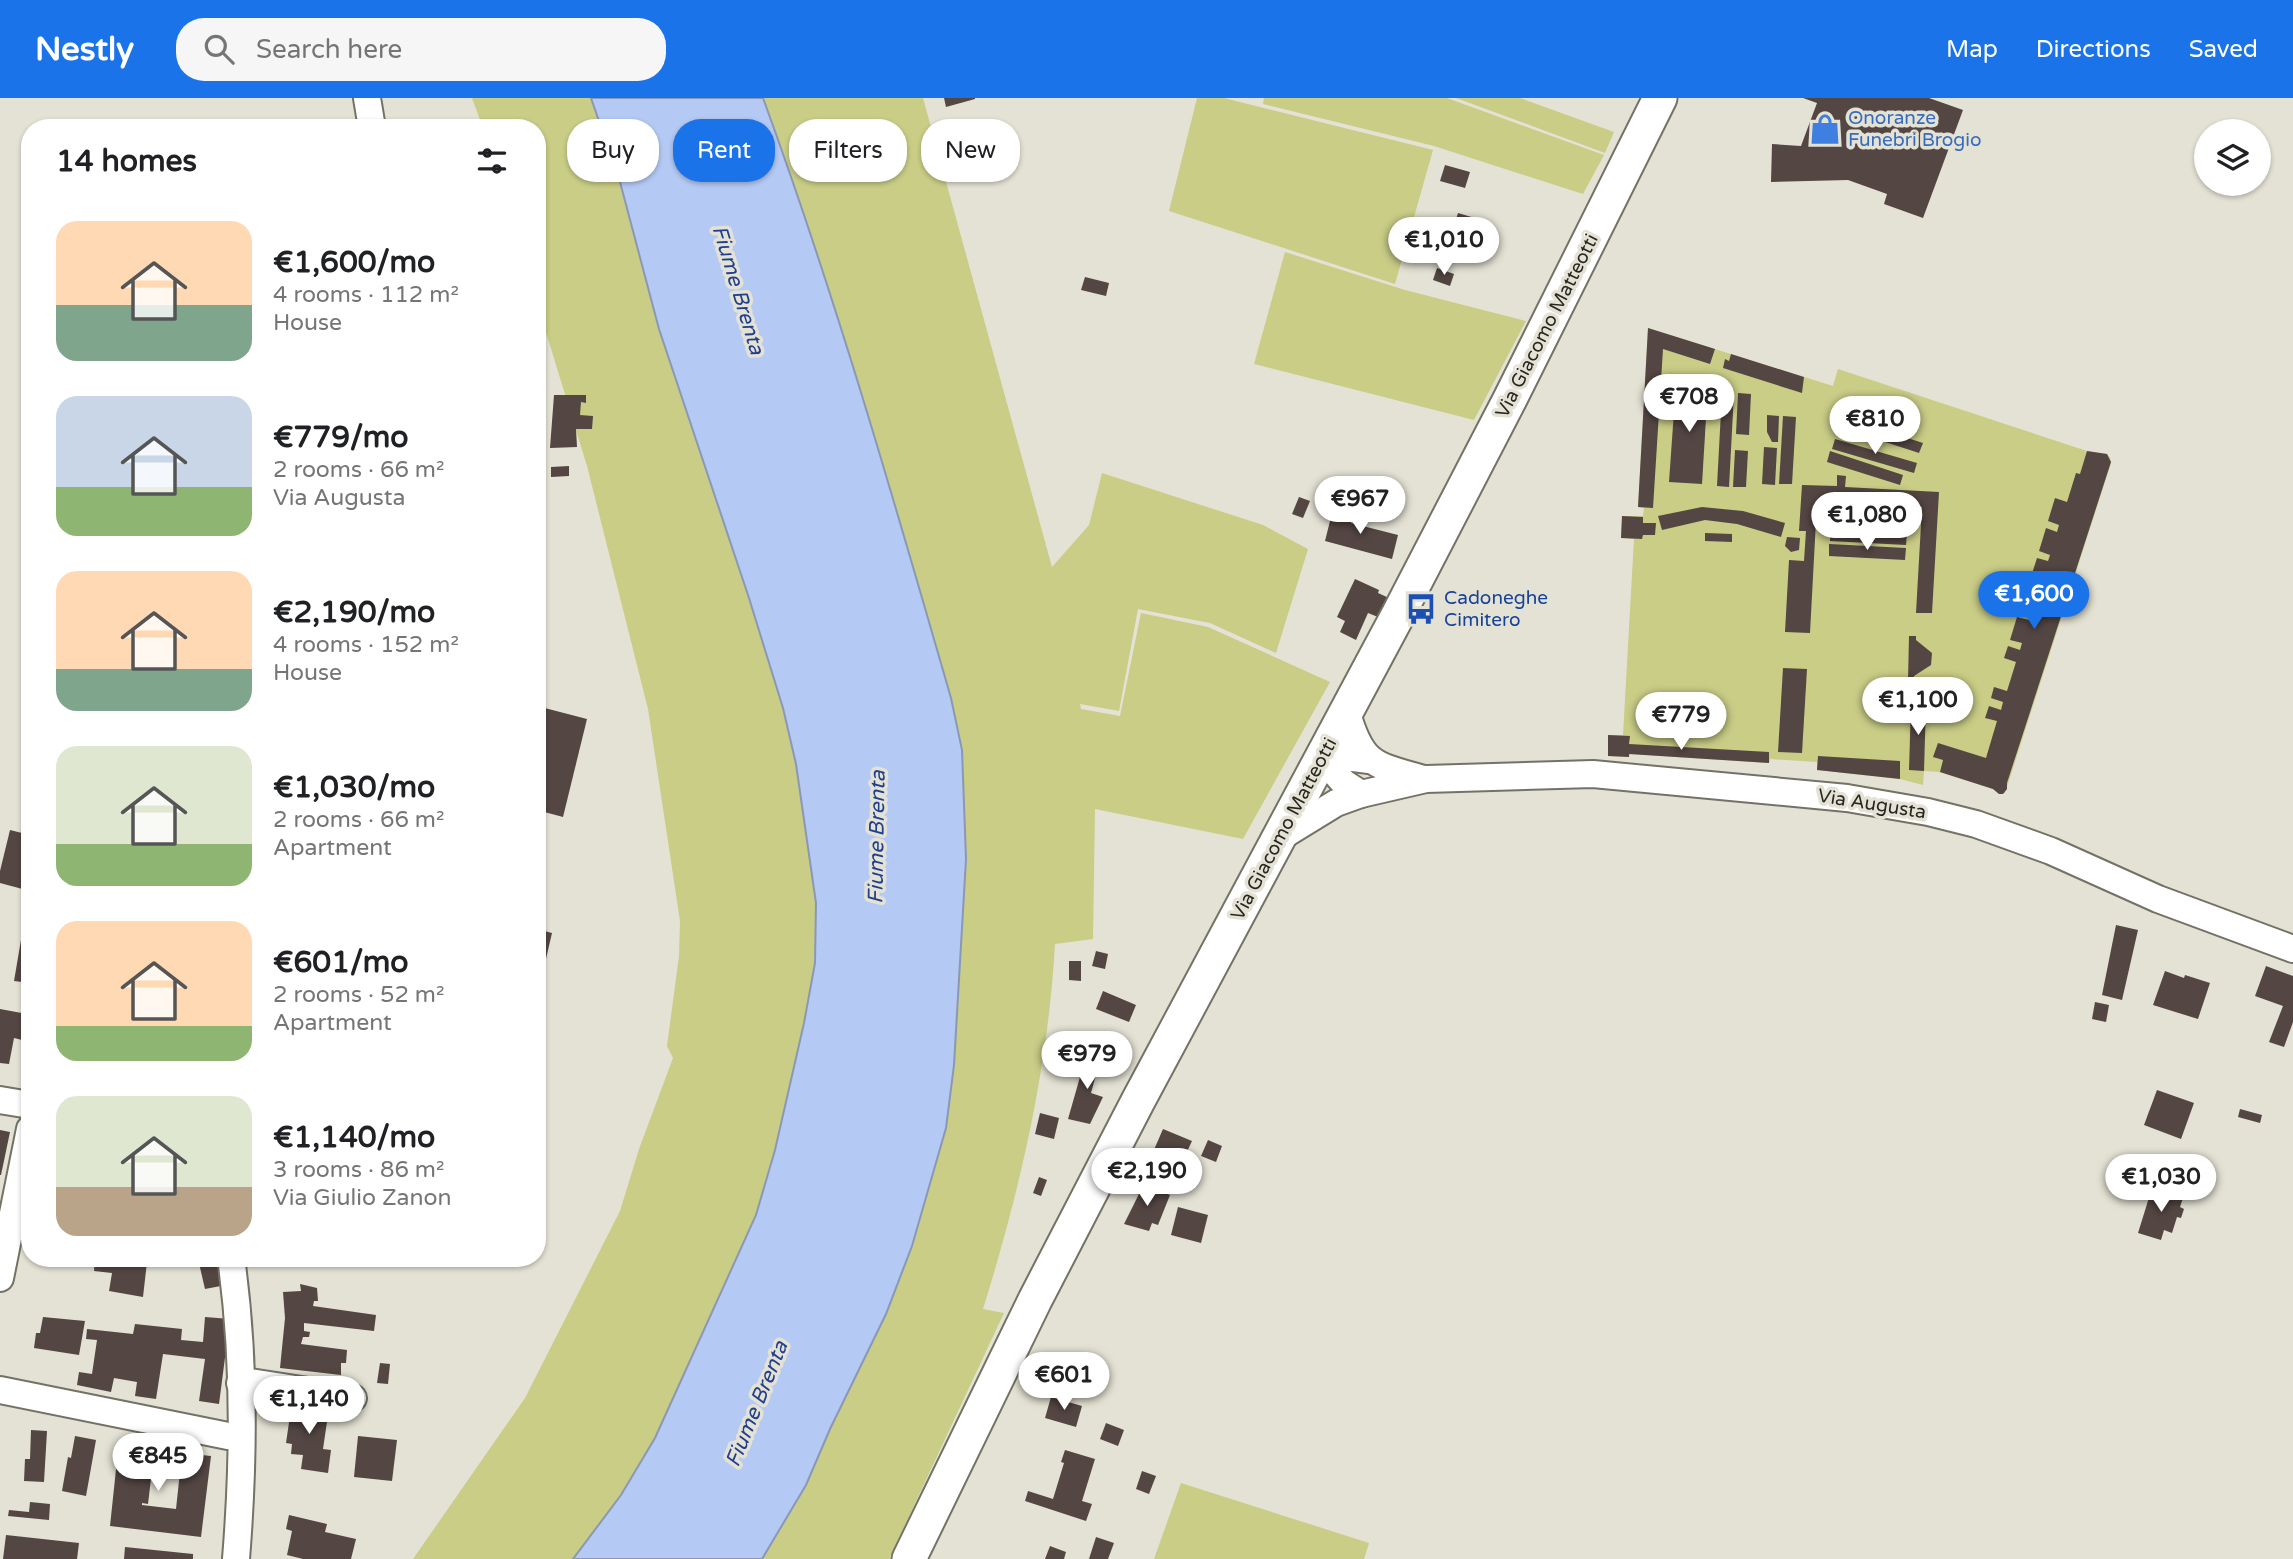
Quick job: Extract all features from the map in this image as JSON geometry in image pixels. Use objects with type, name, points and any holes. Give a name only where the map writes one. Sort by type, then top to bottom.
[{"type":"main road","name":"Via Giacomo Matteotti","points":[[909,1559],[1035,1300],[1138,1101],[1347,713],[1495,428],[1660,98]]},
{"type":"street","points":[[368,98],[371,119]]},
{"type":"street","points":[[1347,713],[1352,730],[1369,760]]},
{"type":"street","name":"Via Augusta","points":[[1322,758],[1338,756],[1369,760],[1378,766],[1426,779]]},
{"type":"street","points":[[1322,758],[1344,783],[1361,794]]},
{"type":"street","name":"Via Augusta","points":[[1279,838],[1336,803],[1361,794],[1426,779],[1593,775],[1641,777],[1847,798],[1928,812],[1976,824],[2051,851],[2158,899],[2293,949]]},
{"type":"street","points":[[0,1100],[21,1104]]},
{"type":"street","points":[[0,1278],[21,1174]]},
{"type":"street","points":[[232,1267],[239,1336],[242,1473],[236,1559]]},
{"type":"street","points":[[240,1383],[249,1382],[353,1398]]},
{"type":"street","points":[[0,1390],[228,1436],[240,1436]]},
{"type":"green space","points":[[472,98],[591,98],[598,119],[567,119],[567,182],[620,182],[659,329],[783,708],[796,764],[816,903],[815,963],[775,1150],[756,1215],[655,1438],[621,1495],[573,1559],[413,1559],[525,1398],[620,1211],[639,1149],[673,1058],[667,1046],[679,956],[680,921],[648,709],[587,466],[546,332],[546,119],[480,119]]},
{"type":"green space","points":[[763,98],[923,98],[929,119],[921,119],[921,182],[946,182],[1052,567],[1089,525],[1102,473],[1263,525],[1308,549],[1276,653],[1210,623],[1138,609],[1119,711],[1080,704],[1081,709],[1120,716],[1141,613],[1208,627],[1330,682],[1243,839],[1095,809],[1093,939],[1055,944],[1046,1037],[1030,1129],[1009,1219],[983,1309],[1004,1313],[889,1559],[762,1559],[806,1485],[886,1314],[912,1246],[931,1182],[958,995],[966,859],[962,750],[951,698],[862,396],[792,182],[907,182],[907,119],[789,119],[789,172],[775,132],[775,119],[770,119]]},
{"type":"green space","points":[[1197,98],[1224,98],[1433,150],[1395,284],[1169,211]]},
{"type":"green space","points":[[1264,98],[1447,98],[1604,155],[1583,194],[1434,146],[1263,104]]},
{"type":"green space","points":[[1456,98],[1520,98],[1614,132],[1605,153]]},
{"type":"green space","points":[[1285,252],[1405,290],[1526,321],[1474,420],[1254,364]]},
{"type":"green space","points":[[1648,328],[1833,386],[1838,369],[2087,451],[2107,454],[2111,463],[2005,793],[1999,794],[1993,789],[1939,772],[1924,771],[1923,785],[1900,779],[1817,770],[1817,762],[1770,759],[1769,763],[1630,754],[1629,757],[1608,756],[1608,735],[1623,735],[1634,539],[1621,538],[1622,516],[1643,516],[1644,508],[1638,507]]},
{"type":"green space","points":[[1181,1483],[1369,1543],[1364,1559],[1154,1559]]},
{"type":"water","name":"Fiume Brenta","points":[[591,98],[763,98],[770,119],[673,119],[673,182],[775,182],[775,132],[789,172],[789,182],[792,182],[815,247],[862,396],[951,698],[962,750],[966,859],[954,1065],[946,1128],[912,1246],[886,1314],[806,1485],[762,1559],[573,1559],[621,1495],[655,1438],[756,1215],[775,1150],[815,963],[816,903],[796,764],[783,708],[659,329],[620,182],[659,182],[659,119],[598,119]]},
{"type":"building","points":[[944,98],[975,98],[975,99],[946,107]]},
{"type":"building","points":[[1803,98],[1929,98],[1963,110],[1923,218],[1884,204],[1887,194],[1848,180],[1771,182],[1772,144],[1801,146],[1817,103]]},
{"type":"building","points":[[1445,165],[1470,172],[1465,188],[1440,181]]},
{"type":"building","points":[[1458,213],[1485,221],[1474,256],[1447,248]]},
{"type":"building","points":[[1437,268],[1454,274],[1450,286],[1433,280]]},
{"type":"building","points":[[1085,277],[1109,283],[1106,296],[1081,290]]},
{"type":"building","points":[[1648,328],[1715,349],[1710,364],[1663,349],[1653,508],[1638,507]]},
{"type":"building","points":[[1731,354],[1804,377],[1802,393],[1723,368],[1725,359],[1729,361]]},
{"type":"building","points":[[1676,383],[1708,385],[1702,484],[1669,482]]},
{"type":"building","points":[[1722,393],[1734,393],[1729,487],[1717,486]]},
{"type":"building","points":[[1738,393],[1751,394],[1749,435],[1736,434]]},
{"type":"building","points":[[554,395],[586,395],[586,403],[581,402],[580,415],[593,416],[592,429],[576,429],[577,447],[550,448]]},
{"type":"building","points":[[1767,415],[1779,416],[1778,442],[1772,442],[1767,432]]},
{"type":"building","points":[[1783,416],[1796,417],[1792,484],[1779,484]]},
{"type":"building","points":[[1842,417],[1923,443],[1919,453],[1839,427]]},
{"type":"building","points":[[1835,439],[1917,463],[1914,473],[1832,449]]},
{"type":"building","points":[[1764,447],[1777,448],[1775,485],[1762,484]]},
{"type":"building","points":[[1735,450],[1748,451],[1746,487],[1733,487]]},
{"type":"building","points":[[1830,451],[1903,475],[1900,485],[1827,462]]},
{"type":"building","points":[[2087,451],[2107,454],[2111,462],[2007,789],[2003,794],[1999,794],[1993,789],[1940,772],[1943,760],[1933,757],[1938,743],[1986,758],[1997,721],[1985,718],[1989,706],[2001,710],[2003,702],[1991,698],[1994,687],[2007,691],[2016,662],[2004,658],[2008,646],[2020,650],[2022,643],[2010,640],[2017,617],[2029,620],[2031,614],[2020,610],[2027,587],[2039,591],[2041,584],[2030,580],[2037,558],[2048,561],[2050,555],[2039,551],[2046,528],[2057,532],[2059,525],[2048,521],[2055,498],[2067,502],[2076,473],[2080,474]]},
{"type":"building","points":[[569,466],[569,476],[551,477],[551,467]]},
{"type":"building","points":[[1837,475],[1846,476],[1845,487],[1939,492],[1932,613],[1916,613],[1922,507],[1817,502],[1810,633],[1785,632],[1789,560],[1804,561],[1806,531],[1799,531],[1802,485],[1837,486]]},
{"type":"building","points":[[1299,497],[1310,501],[1303,518],[1292,514]]},
{"type":"building","points":[[1702,507],[1743,511],[1785,523],[1781,537],[1737,524],[1705,520],[1662,530],[1658,516]]},
{"type":"building","points":[[1333,509],[1353,514],[1351,523],[1398,535],[1392,559],[1325,541]]},
{"type":"building","points":[[1622,516],[1643,517],[1643,523],[1656,523],[1655,535],[1643,535],[1642,539],[1621,538]]},
{"type":"building","points":[[1830,529],[1907,533],[1906,545],[1830,541]]},
{"type":"building","points":[[1705,533],[1732,534],[1732,542],[1705,541]]},
{"type":"building","points":[[1787,537],[1800,538],[1799,550],[1791,552],[1785,546]]},
{"type":"building","points":[[1829,544],[1906,548],[1905,560],[1829,556]]},
{"type":"building","points":[[1355,579],[1379,590],[1378,593],[1389,598],[1378,617],[1368,613],[1356,640],[1340,632],[1345,621],[1337,617]]},
{"type":"building","points":[[1909,636],[1916,636],[1916,640],[1932,653],[1931,665],[1914,676],[1913,681],[1908,681]]},
{"type":"building","points":[[1783,668],[1807,669],[1802,753],[1778,752]]},
{"type":"building","points":[[1911,704],[1926,704],[1924,771],[1909,770]]},
{"type":"building","points":[[546,708],[587,719],[563,817],[546,812]]},
{"type":"building","points":[[1608,735],[1630,736],[1629,744],[1769,752],[1769,763],[1629,754],[1629,757],[1608,756]]},
{"type":"building","points":[[1818,756],[1900,761],[1900,779],[1817,770]]},
{"type":"building","points":[[10,830],[21,833],[21,889],[0,883],[0,871]]},
{"type":"building","points":[[2116,925],[2138,930],[2122,1000],[2102,995]]},
{"type":"building","points":[[546,931],[552,933],[546,959]]},
{"type":"building","points":[[21,940],[21,982],[14,981]]},
{"type":"building","points":[[1096,951],[1108,954],[1105,969],[1092,966]]},
{"type":"building","points":[[1069,961],[1081,961],[1081,981],[1069,980]]},
{"type":"building","points":[[2266,966],[2293,976],[2293,1022],[2284,1047],[2269,1042],[2283,1006],[2255,996]]},
{"type":"building","points":[[2165,971],[2210,983],[2198,1019],[2153,1005]]},
{"type":"building","points":[[1103,991],[1136,1005],[1129,1022],[1096,1009]]},
{"type":"building","points":[[2095,1002],[2109,1005],[2106,1022],[2092,1019]]},
{"type":"building","points":[[0,1009],[21,1013],[21,1040],[14,1038],[9,1064],[0,1063]]},
{"type":"building","points":[[1088,1049],[1102,1053],[1091,1093],[1103,1097],[1090,1124],[1068,1119]]},
{"type":"building","points":[[2157,1090],[2194,1103],[2181,1139],[2144,1125]]},
{"type":"building","points":[[2240,1109],[2262,1115],[2260,1123],[2238,1117]]},
{"type":"building","points":[[1040,1113],[1059,1118],[1054,1139],[1035,1134]]},
{"type":"building","points":[[1163,1129],[1192,1141],[1178,1171],[1150,1159]]},
{"type":"building","points":[[0,1130],[10,1132],[1,1175],[0,1175]]},
{"type":"building","points":[[1208,1140],[1222,1146],[1216,1162],[1201,1156]]},
{"type":"building","points":[[1039,1177],[1047,1180],[1041,1196],[1033,1193]]},
{"type":"building","points":[[1141,1182],[1170,1195],[1158,1225],[1152,1223],[1149,1231],[1124,1224],[1139,1194],[1136,1193]]},
{"type":"building","points":[[2152,1188],[2183,1198],[2181,1218],[2177,1217],[2172,1233],[2164,1230],[2161,1240],[2138,1233]]},
{"type":"building","points":[[1178,1207],[1208,1215],[1201,1243],[1171,1235]]},
{"type":"building","points":[[94,1267],[146,1267],[143,1297],[109,1291],[112,1273],[94,1271]]},
{"type":"building","points":[[200,1267],[222,1267],[226,1285],[205,1289]]},
{"type":"building","points":[[300,1284],[317,1288],[318,1301],[314,1301],[313,1306],[376,1315],[374,1331],[304,1323],[304,1331],[310,1332],[309,1337],[303,1337],[301,1344],[347,1350],[346,1363],[341,1363],[341,1375],[280,1368],[285,1318],[283,1292],[301,1291]]},
{"type":"building","points":[[43,1317],[85,1321],[79,1355],[34,1348],[36,1333],[40,1333]]},
{"type":"building","points":[[205,1317],[230,1319],[219,1404],[199,1401],[205,1359],[163,1354],[156,1399],[135,1396],[137,1382],[114,1378],[111,1392],[77,1385],[79,1372],[92,1374],[97,1340],[86,1339],[87,1329],[133,1334],[135,1324],[182,1329],[181,1340],[203,1342]]},
{"type":"building","points":[[380,1363],[390,1364],[388,1384],[377,1383]]},
{"type":"building","points":[[1051,1397],[1082,1406],[1076,1427],[1045,1418]]},
{"type":"building","points":[[292,1402],[329,1408],[323,1449],[331,1450],[328,1473],[301,1469],[303,1455],[291,1454],[292,1444],[286,1443]]},
{"type":"building","points":[[1106,1423],[1124,1430],[1118,1446],[1100,1439]]},
{"type":"building","points":[[31,1430],[47,1431],[44,1482],[24,1481],[25,1459],[30,1459]]},
{"type":"building","points":[[75,1436],[96,1440],[86,1496],[62,1491]]},
{"type":"building","points":[[358,1436],[397,1440],[392,1481],[354,1477]]},
{"type":"building","points":[[119,1441],[155,1445],[148,1504],[142,1505],[176,1509],[182,1453],[211,1456],[201,1537],[110,1526]]},
{"type":"building","points":[[1065,1450],[1095,1459],[1082,1501],[1092,1504],[1086,1521],[1025,1501],[1028,1491],[1053,1499],[1064,1463],[1061,1462]]},
{"type":"building","points":[[1142,1471],[1156,1476],[1149,1494],[1136,1489]]},
{"type":"building","points":[[30,1502],[50,1504],[49,1520],[8,1516],[9,1510],[29,1512]]},
{"type":"building","points":[[289,1515],[327,1524],[325,1532],[356,1539],[351,1559],[303,1559],[287,1555],[292,1531],[286,1529]]},
{"type":"building","points":[[6,1535],[79,1543],[77,1559],[3,1559]]},
{"type":"building","points":[[1096,1537],[1114,1543],[1108,1559],[1089,1559]]},
{"type":"building","points":[[1050,1546],[1066,1552],[1064,1559],[1045,1559]]},
{"type":"building","points":[[125,1547],[193,1554],[193,1559],[124,1559]]},
{"type":"place","name":"Onoranze Funebri Brogio","points":[[1825,129]]},
{"type":"place","name":"Cadoneghe Cimitero","points":[[1421,609]]}]
